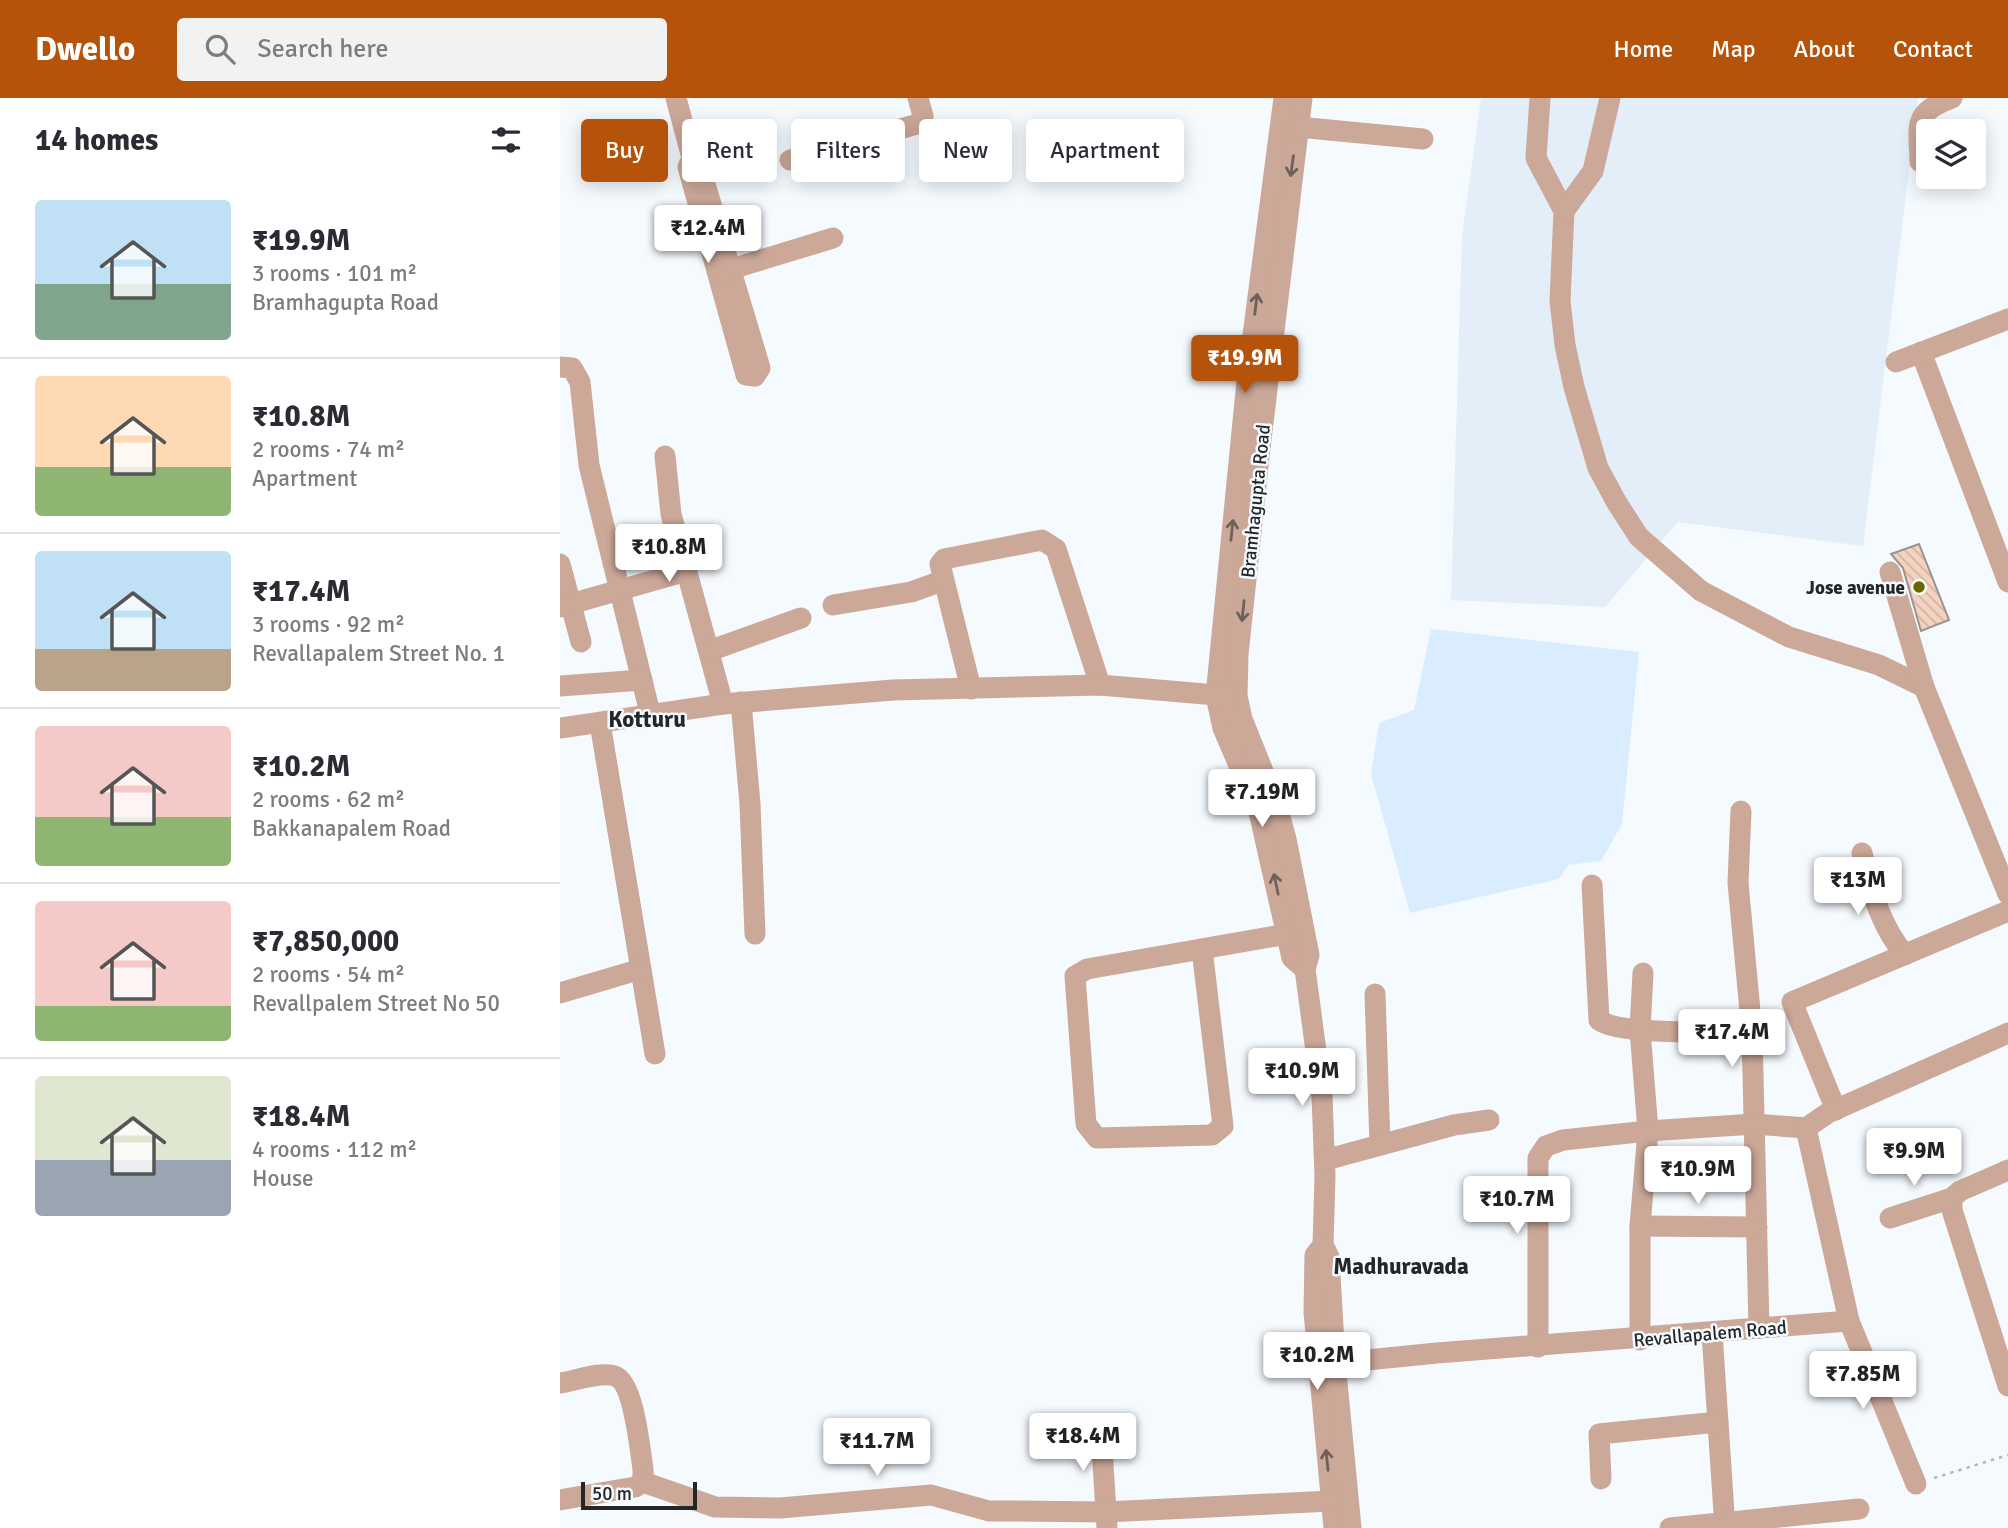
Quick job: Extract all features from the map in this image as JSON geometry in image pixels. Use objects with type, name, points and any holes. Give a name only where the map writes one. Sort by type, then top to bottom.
[{"type":"street","points":[[676,98],[692,158],[688,167],[724,271],[833,238]]},
{"type":"street","points":[[790,160],[921,123],[923,116],[918,98]]},
{"type":"street","name":"Bramhagupta Road","points":[[1227,696],[1247,381],[1284,98]]},
{"type":"street","name":"Bramhagupta Road","points":[[1227,696],[1246,575],[1302,98]]},
{"type":"street","points":[[1540,98],[1536,158],[1564,211],[1560,302],[1574,387],[1598,468],[1639,537],[1701,592],[1745,616],[1789,637],[1879,665],[1924,687]]},
{"type":"street","points":[[1564,211],[1594,171],[1610,98]]},
{"type":"street","points":[[1920,119],[1923,112],[1952,98]]},
{"type":"street","points":[[1298,127],[1423,139]]},
{"type":"street","points":[[1896,362],[2008,319]]},
{"type":"street","points":[[1922,352],[2008,582]]},
{"type":"street","points":[[560,367],[572,368],[580,382],[589,465],[650,713]]},
{"type":"street","points":[[665,456],[668,497],[687,571],[709,651],[732,703],[750,804],[755,934]]},
{"type":"street","points":[[971,689],[942,581],[940,564],[944,559],[1042,540],[1056,548],[1100,685]]},
{"type":"street","points":[[560,564],[566,605],[581,642]]},
{"type":"street","points":[[566,605],[687,571]]},
{"type":"street","points":[[1890,572],[1924,687],[2008,894]]},
{"type":"street","points":[[833,605],[911,592],[942,581]]},
{"type":"street","points":[[709,651],[801,618]]},
{"type":"street","points":[[560,687],[642,680]]},
{"type":"street","points":[[560,728],[650,713],[841,693],[1100,685],[1227,696]]},
{"type":"street","points":[[1227,696],[1223,728],[1259,812],[1292,958],[1305,969]]},
{"type":"street","points":[[1227,696],[1242,719],[1277,806],[1309,955],[1305,969],[1322,1096],[1325,1160],[1323,1245],[1315,1255],[1326,1363],[1351,1528]]},
{"type":"street","points":[[600,723],[655,1054]]},
{"type":"street","points":[[1741,811],[1738,883],[1752,1032],[1759,1328]]},
{"type":"street","points":[[1862,853],[1874,902],[1888,935],[1905,955]]},
{"type":"street","points":[[1592,884],[1599,1020],[1606,1025],[1640,1030],[1752,1032]]},
{"type":"street","points":[[1836,1110],[1792,1002],[2008,911]]},
{"type":"street","points":[[1202,949],[1223,1126],[1212,1135],[1097,1138],[1086,1124],[1075,976],[1087,969],[1287,934]]},
{"type":"street","points":[[560,993],[641,969]]},
{"type":"street","points":[[1640,1340],[1640,1226],[1648,1131],[1640,1030],[1643,973]]},
{"type":"street","points":[[1375,994],[1380,1145]]},
{"type":"street","points":[[1538,1346],[1538,1158],[1546,1146],[1563,1140],[1648,1131],[1754,1124],[1806,1128],[1836,1110],[2008,1033]]},
{"type":"street","points":[[1325,1160],[1489,1119]]},
{"type":"street","points":[[1806,1128],[1849,1321],[1916,1484]]},
{"type":"street","points":[[1890,1219],[1952,1198],[1960,1191],[2008,1170]]},
{"type":"street","points":[[1952,1198],[1952,1210],[2008,1386]]},
{"type":"street","points":[[1640,1226],[1757,1227]]},
{"type":"street","name":"Revallapalem Road","points":[[1326,1363],[1640,1340],[1849,1321]]},
{"type":"street","points":[[1712,1333],[1725,1525]]},
{"type":"street","points":[[1326,1363],[1334,1528]]},
{"type":"street","points":[[560,1383],[606,1375],[617,1376],[623,1383],[629,1394],[643,1482]]},
{"type":"street","points":[[1601,1479],[1599,1434],[1718,1422]]},
{"type":"street","points":[[1101,1432],[1107,1520]]},
{"type":"street","points":[[560,1500],[624,1490],[643,1482],[715,1507],[780,1508],[930,1495],[989,1511],[1107,1520],[1331,1501]]},
{"type":"street","points":[[1670,1528],[1725,1525],[1859,1508]]},
{"type":"path","points":[[1916,1484],[2008,1455]]},
{"type":"shaded area","points":[[1481,98],[1918,98],[1863,546],[1678,522],[1605,607],[1451,600],[1462,236]]},
{"type":"shaded area","points":[[1431,629],[1639,652],[1622,824],[1601,861],[1568,865],[1559,879],[1410,913],[1371,774],[1379,723],[1414,710]]},
{"type":"building","name":"Jose avenue","points":[[1919,544],[1949,620],[1921,631],[1903,568],[1891,554]]},
{"type":"place","name":"Jose avenue","points":[[1919,587]]},
{"type":"district","name":"Kotturu","points":[[647,719]]},
{"type":"district","name":"Madhuravada","points":[[1401,1266]]}]
